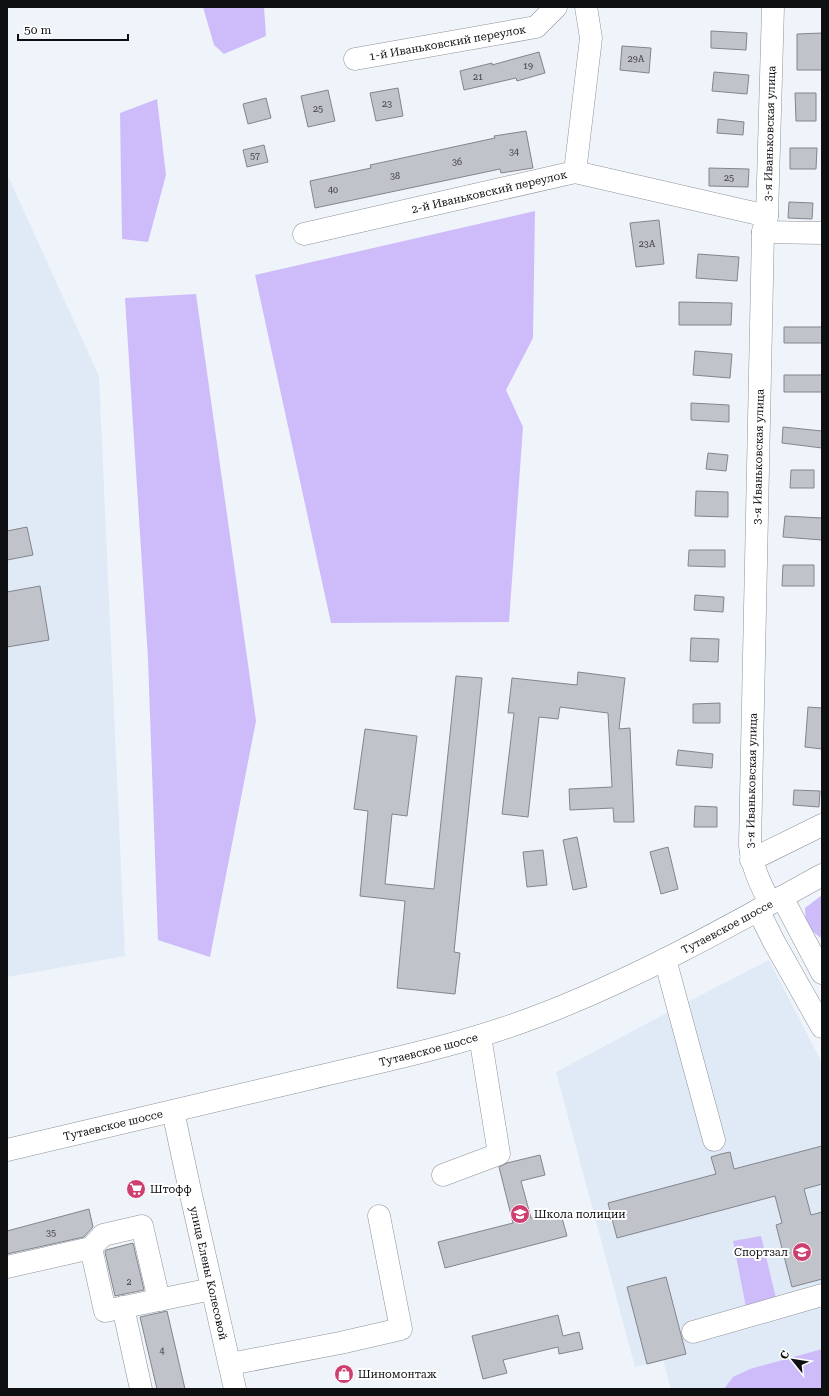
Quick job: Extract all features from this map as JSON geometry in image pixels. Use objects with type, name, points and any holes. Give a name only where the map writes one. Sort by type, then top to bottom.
[{"type":"street","name":"1-й Иваньковский переулок","points":[[356,59],[536,27],[556,7]]},
{"type":"street","points":[[575,172],[591,38],[586,7]]},
{"type":"street","name":"3-я Иваньковская улица","points":[[770,903],[751,860],[750,845],[765,224],[773,7]]},
{"type":"street","name":"2-й Иваньковский переулок","points":[[304,234],[575,172],[765,224],[822,233]]},
{"type":"street","points":[[751,860],[822,825]]},
{"type":"street","name":"Тутаевское шоссе","points":[[7,1150],[386,1060],[480,1036],[538,1016],[665,959],[822,875]]},
{"type":"street","points":[[770,903],[822,973]]},
{"type":"street","points":[[770,903],[774,942],[822,1027]]},
{"type":"street","points":[[665,959],[714,1140]]},
{"type":"street","points":[[443,1175],[499,1154],[480,1036]]},
{"type":"street","name":"улица Елены Колесовой","points":[[173,1111],[235,1389]]},
{"type":"street","points":[[230,1364],[340,1343],[401,1329],[379,1216]]},
{"type":"street","points":[[7,1268],[91,1248],[103,1235],[142,1226],[159,1300]]},
{"type":"street","points":[[91,1248],[105,1310],[212,1289]]},
{"type":"street","points":[[693,1332],[822,1296]]},
{"type":"street","points":[[123,1307],[141,1389]]},
{"type":"shaded area","points":[[203,7],[264,7],[266,36],[224,54],[214,45]]},
{"type":"shaded area","points":[[157,99],[166,175],[148,242],[122,239],[120,113]]},
{"type":"shaded area","points":[[7,174],[99,376],[125,956],[7,977]]},
{"type":"shaded area","points":[[535,211],[533,338],[506,390],[523,427],[509,622],[331,623],[255,275]]},
{"type":"shaded area","points":[[196,294],[256,721],[210,957],[158,940],[148,659],[125,298]]},
{"type":"shaded area","points":[[822,895],[822,939],[806,926],[805,908]]},
{"type":"shaded area","points":[[769,960],[822,1063],[822,1389],[671,1389],[663,1360],[635,1367],[556,1072]]},
{"type":"shaded area","points":[[761,1236],[776,1298],[746,1307],[733,1241]]},
{"type":"shaded area","points":[[822,1349],[822,1389],[724,1389],[733,1377],[750,1369]]},
{"type":"building","points":[[711,31],[747,33],[746,50],[711,48]]},
{"type":"building","points":[[822,33],[822,70],[797,70],[797,34]]},
{"type":"building","points":[[622,46],[651,48],[649,73],[620,70]]},
{"type":"building","points":[[539,52],[545,73],[517,81],[516,78],[464,90],[460,71],[492,63],[492,65]]},
{"type":"building","points":[[714,72],[749,75],[747,94],[712,91]]},
{"type":"building","points":[[398,88],[403,116],[376,121],[370,93]]},
{"type":"building","points":[[328,90],[335,121],[308,127],[301,96]]},
{"type":"building","points":[[795,93],[816,93],[816,121],[796,121]]},
{"type":"building","points":[[266,98],[271,118],[248,124],[243,104]]},
{"type":"building","points":[[718,119],[744,122],[743,135],[717,133]]},
{"type":"building","points":[[526,131],[533,168],[501,173],[500,169],[315,208],[310,181],[371,168],[370,165],[495,138],[494,136]]},
{"type":"building","points":[[264,145],[268,162],[247,167],[243,150]]},
{"type":"building","points":[[790,148],[817,148],[816,169],[790,169]]},
{"type":"building","points":[[709,168],[749,169],[748,187],[709,186]]},
{"type":"building","points":[[789,202],[813,203],[812,219],[788,218]]},
{"type":"building","points":[[659,220],[664,264],[636,267],[630,223]]},
{"type":"building","points":[[698,254],[739,257],[737,281],[696,278]]},
{"type":"building","points":[[679,302],[732,303],[731,325],[679,325]]},
{"type":"building","points":[[784,327],[822,327],[822,343],[784,343]]},
{"type":"building","points":[[695,351],[732,354],[730,378],[693,375]]},
{"type":"building","points":[[784,375],[822,375],[822,392],[784,392]]},
{"type":"building","points":[[691,403],[729,405],[729,422],[691,420]]},
{"type":"building","points":[[783,427],[822,431],[822,448],[782,443]]},
{"type":"building","points":[[708,453],[728,455],[726,471],[706,469]]},
{"type":"building","points":[[791,470],[814,470],[814,488],[790,488]]},
{"type":"building","points":[[696,491],[728,492],[728,517],[695,516]]},
{"type":"building","points":[[785,516],[822,518],[822,540],[783,537]]},
{"type":"building","points":[[27,527],[33,555],[7,560],[7,531]]},
{"type":"building","points":[[689,550],[725,550],[725,567],[688,566]]},
{"type":"building","points":[[783,565],[814,565],[814,586],[782,586]]},
{"type":"building","points":[[40,586],[49,640],[7,647],[7,592]]},
{"type":"building","points":[[695,595],[724,597],[723,612],[694,610]]},
{"type":"building","points":[[691,638],[719,639],[718,662],[690,661]]},
{"type":"building","points":[[578,672],[625,678],[619,729],[630,728],[634,822],[614,822],[613,808],[570,810],[569,789],[612,787],[608,713],[560,707],[558,719],[539,717],[528,817],[502,814],[514,713],[508,713],[512,678],[577,685]]},
{"type":"building","points":[[456,676],[482,678],[454,952],[460,953],[455,994],[397,988],[405,901],[360,896],[368,811],[354,809],[365,729],[417,736],[407,816],[392,814],[385,884],[434,889]]},
{"type":"building","points":[[720,703],[720,723],[693,723],[693,704]]},
{"type":"building","points":[[808,707],[822,708],[822,749],[805,747]]},
{"type":"building","points":[[678,750],[713,754],[712,768],[676,765]]},
{"type":"building","points":[[794,790],[820,791],[819,807],[793,805]]},
{"type":"building","points":[[695,806],[717,807],[717,827],[694,827]]},
{"type":"building","points":[[577,837],[587,887],[573,890],[563,840]]},
{"type":"building","points":[[668,847],[678,889],[661,894],[650,852]]},
{"type":"building","points":[[543,850],[547,885],[527,887],[523,852]]},
{"type":"building","points":[[822,1146],[822,1184],[804,1189],[811,1215],[822,1212],[822,1279],[792,1287],[776,1225],[782,1223],[775,1196],[617,1238],[608,1203],[716,1174],[711,1157],[721,1154],[730,1152],[734,1169]]},
{"type":"building","name":"Школа полиции","points":[[540,1155],[545,1175],[521,1181],[531,1218],[560,1211],[567,1236],[445,1268],[438,1242],[513,1223],[499,1167],[507,1163]]},
{"type":"building","points":[[89,1209],[93,1227],[84,1237],[7,1254],[7,1231]]},
{"type":"building","points":[[133,1243],[144,1290],[115,1296],[105,1252],[106,1250]]},
{"type":"building","points":[[666,1277],[686,1354],[647,1364],[627,1287]]},
{"type":"building","points":[[167,1311],[185,1389],[157,1389],[140,1317]]},
{"type":"building","points":[[558,1315],[563,1336],[579,1332],[583,1349],[559,1354],[558,1347],[503,1360],[507,1373],[483,1379],[472,1336]]},
{"type":"place","name":"Штофф","points":[[136,1189]]},
{"type":"place","name":"Школа полиции","points":[[520,1214]]},
{"type":"place","name":"Спортзал","points":[[802,1252]]},
{"type":"place","name":"Шиномонтаж","points":[[344,1374]]}]
